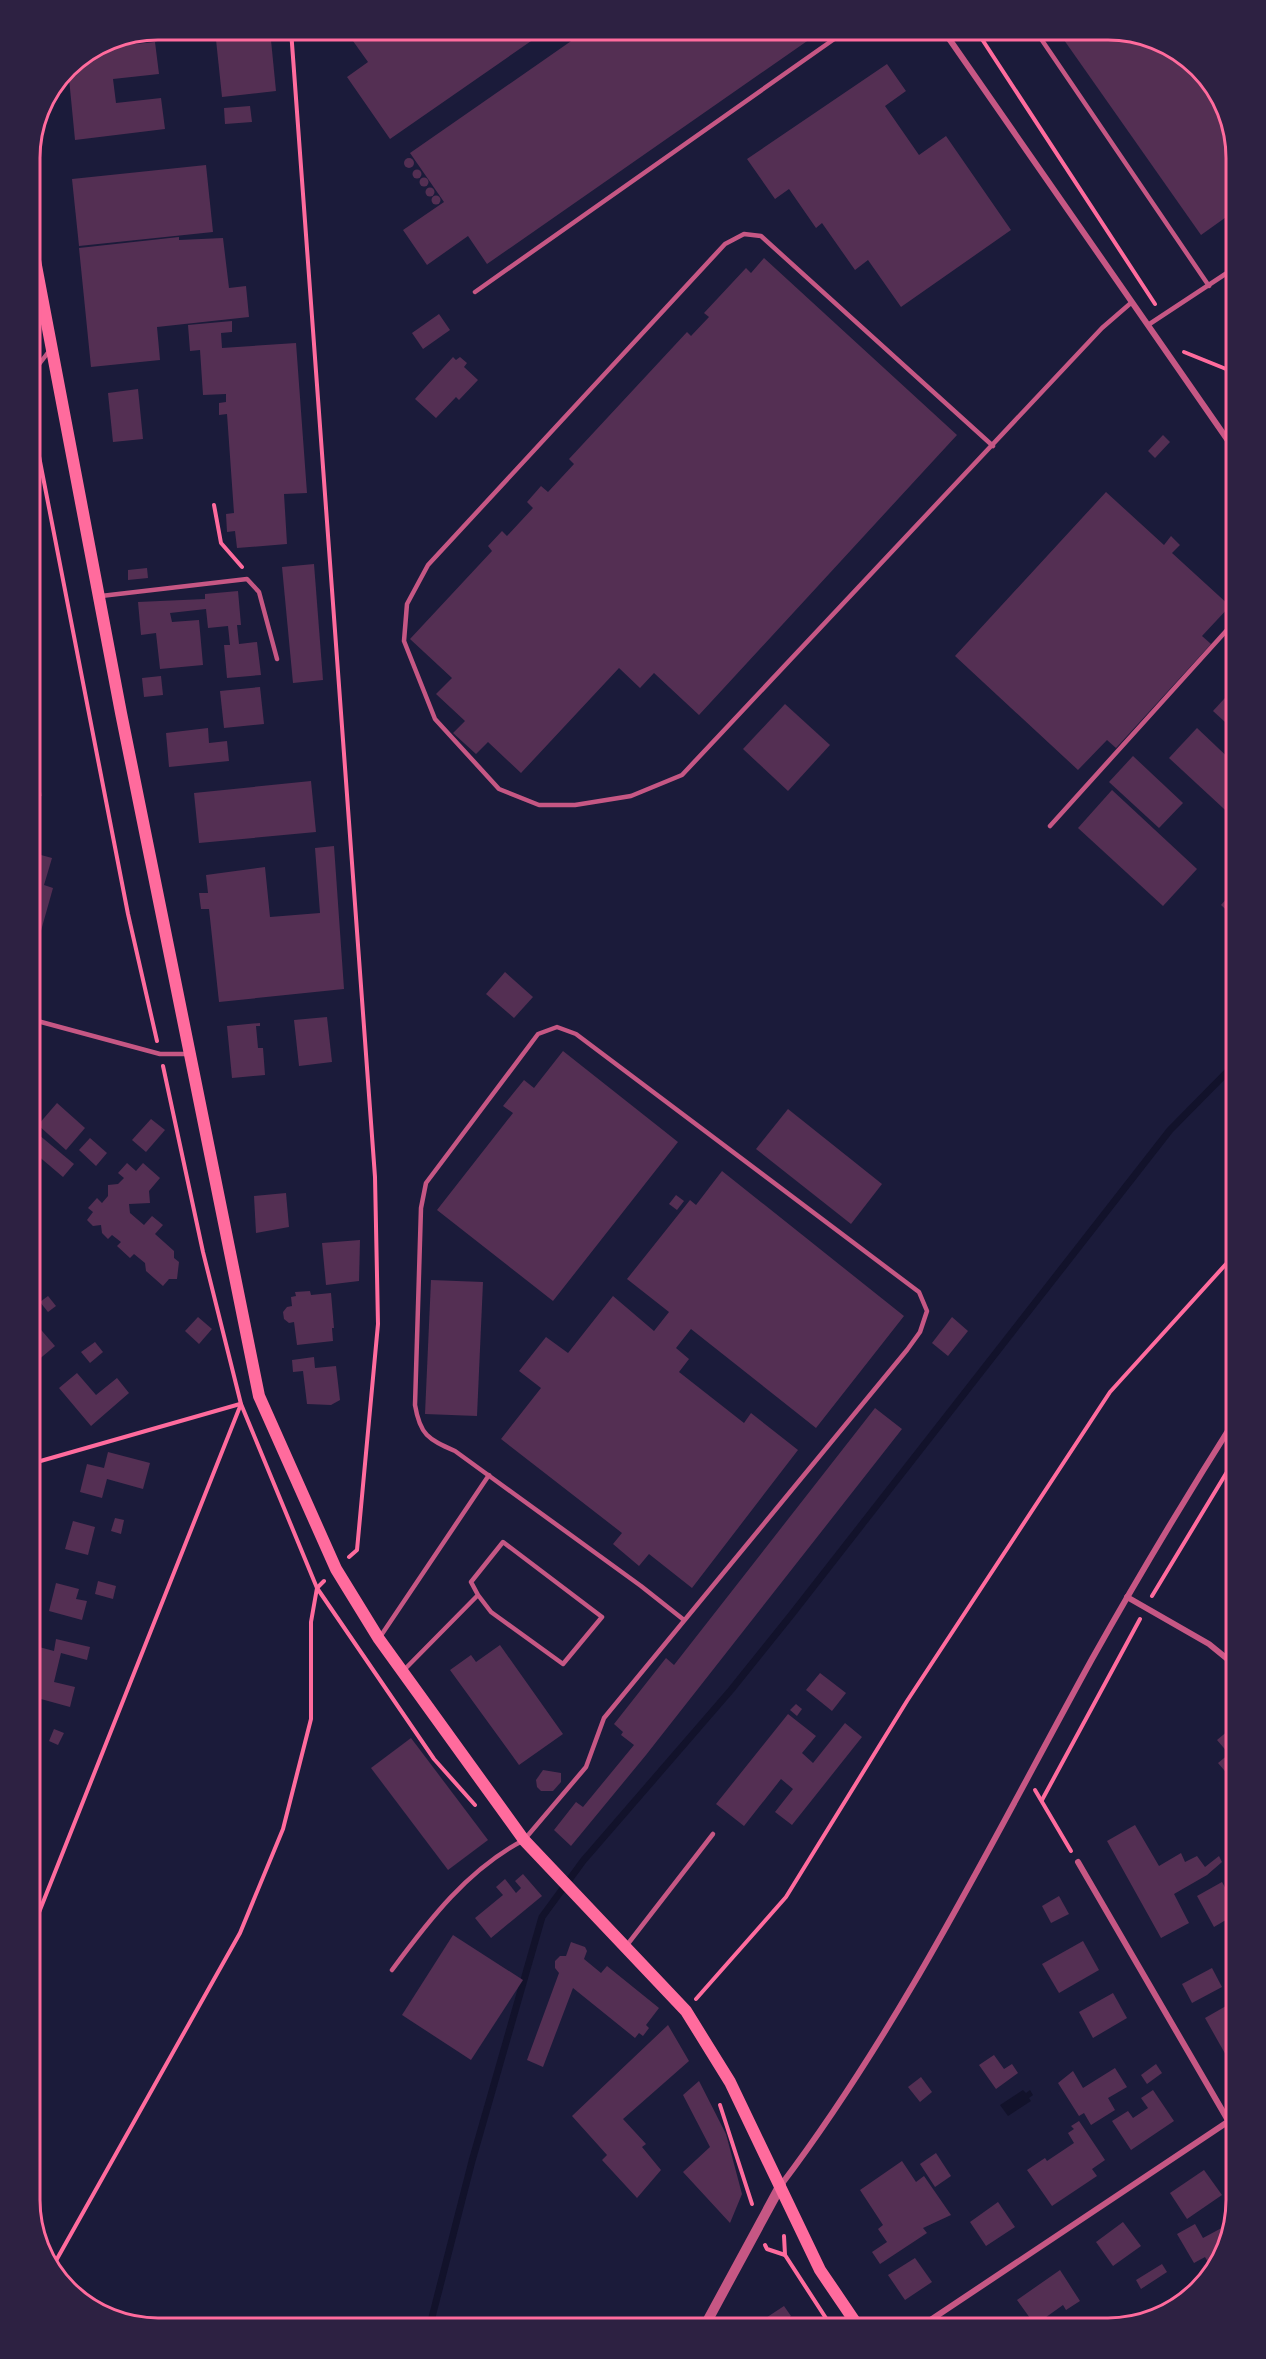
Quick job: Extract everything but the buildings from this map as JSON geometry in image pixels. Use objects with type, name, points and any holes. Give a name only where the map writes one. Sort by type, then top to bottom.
[{"type":"main road","points":[[41,289],[189,1054],[260,1396],[336,1569],[379,1639],[524,1840],[627,1945],[686,2011],[730,2082],[820,2270],[853,2318]]},
{"type":"street","points":[[951,41],[1226,438]]},
{"type":"street","points":[[41,320],[47,320]]},
{"type":"street","points":[[709,2318],[758,2223],[781,2185],[812,2144],[925,1964],[1127,1596],[1165,1530],[1226,1434]]},
{"type":"street","points":[[1127,1596],[1209,1644],[1226,1658]]},
{"type":"street","points":[[1078,1862],[1226,2116]]},
{"type":"street","points":[[934,2318],[1226,2123]]},
{"type":"lane","points":[[475,292],[832,41]]},
{"type":"lane","points":[[1042,41],[1209,285]]},
{"type":"lane","points":[[993,446],[761,236],[744,234],[725,244],[428,565],[407,604],[404,641],[435,719],[499,789],[539,805],[575,805],[631,796],[682,775],[993,446],[1102,328],[1132,302]]},
{"type":"lane","points":[[1148,325],[1226,274]]},
{"type":"lane","points":[[41,362],[52,348]]},
{"type":"lane","points":[[99,597],[247,579],[259,592],[277,659]]},
{"type":"lane","points":[[1050,826],[1226,631]]},
{"type":"lane","points":[[41,1022],[160,1054],[189,1054]]},
{"type":"lane","points":[[392,1970],[448,1898],[512,1846],[524,1840],[586,1767],[604,1718],[907,1350],[920,1332],[927,1311],[919,1292],[576,1034],[557,1027],[538,1034],[426,1183],[421,1208],[415,1405],[418,1424],[430,1440],[455,1451],[489,1475],[684,1620]]},
{"type":"lane","points":[[379,1639],[489,1475]]},
{"type":"lane","points":[[503,1542],[602,1617],[563,1664],[490,1612],[478,1595],[471,1582],[503,1542]]},
{"type":"lane","points":[[403,1671],[478,1595]]},
{"type":"lane","points":[[627,1945],[713,1834]]},
{"type":"path","points":[[57,2260],[240,1933],[279,1839],[311,1719],[311,1622],[317,1588],[357,1550],[365,1484],[378,1324],[375,1177],[292,40]]},
{"type":"path","points":[[983,41],[1162,315]]},
{"type":"path","points":[[1179,343],[1191,361]]},
{"type":"path","points":[[1169,356],[1185,352],[1226,369]]},
{"type":"path","points":[[214,505],[221,543],[241,564],[247,579]]},
{"type":"path","points":[[686,2011],[786,1897],[907,1701],[1110,1392],[1226,1264]]},
{"type":"path","points":[[40,1461],[241,1404],[260,1396]]},
{"type":"path","points":[[40,1909],[241,1404]]},
{"type":"path","points":[[1042,1800],[1146,1606],[1226,1473]]},
{"type":"path","points":[[1028,1780],[1078,1862]]},
{"type":"path","points":[[719,2100],[767,2248],[785,2255]]},
{"type":"shaded area","points":[[1023,2090],[1026,2093],[1030,2090],[1033,2095],[1029,2098],[1031,2101],[1008,2116],[1000,2105]]},
{"type":"waterway","points":[[432,2318],[472,2161],[542,1917],[583,1861],[731,1690],[792,1614],[1170,1130],[1226,1073]]}]
